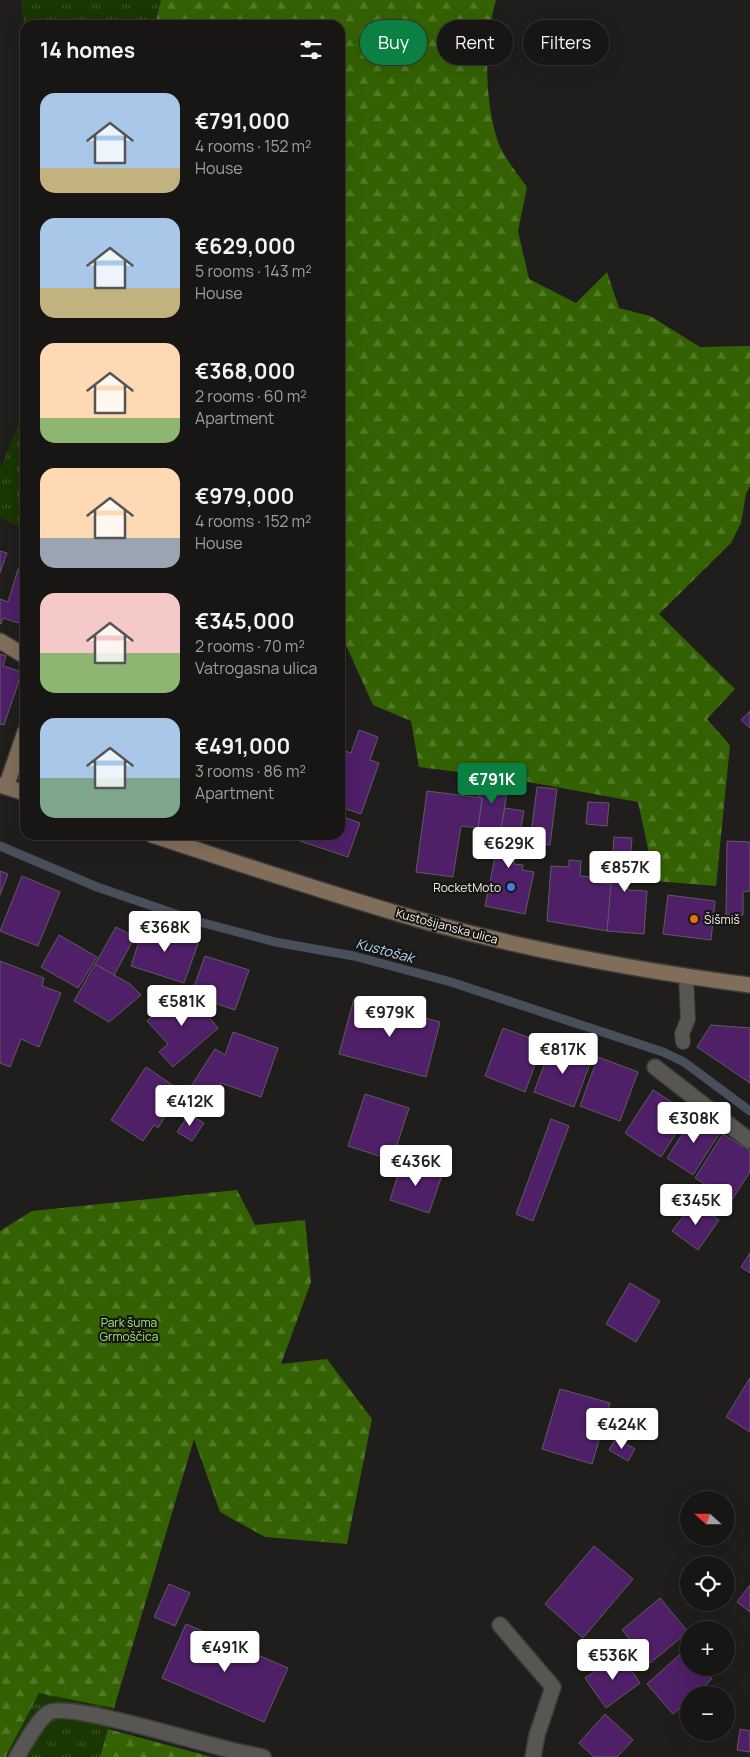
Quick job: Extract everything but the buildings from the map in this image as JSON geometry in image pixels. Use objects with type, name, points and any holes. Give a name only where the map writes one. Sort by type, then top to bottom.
[{"type":"street","points":[[0,641],[20,653]]},
{"type":"street","points":[[20,744],[3,786],[20,791]]},
{"type":"street","name":"Kustošijanska ulica","points":[[168,840],[427,922],[554,953],[686,977],[750,985]]},
{"type":"street","points":[[655,1067],[750,1142]]},
{"type":"street","points":[[500,1625],[553,1687],[537,1735],[533,1757]]},
{"type":"street","points":[[17,1757],[32,1733],[48,1713],[59,1710],[116,1720],[263,1757]]},
{"type":"lane","points":[[683,1042],[682,1034],[688,1019],[686,977]]},
{"type":"green space","points":[[21,0],[161,0],[156,20],[24,20]]},
{"type":"green space","points":[[161,0],[496,0],[491,20],[437,20],[437,65],[487,65],[490,108],[498,142],[511,165],[527,187],[518,231],[529,279],[576,303],[607,272],[619,308],[650,316],[700,347],[750,346],[750,486],[746,494],[741,523],[731,543],[659,614],[735,689],[707,719],[730,745],[716,886],[655,881],[638,802],[506,778],[419,767],[411,721],[373,705],[345,643],[345,20],[156,20]]},
{"type":"green space","points":[[20,421],[20,527],[0,518],[0,469]]},
{"type":"green space","name":"Park šuma Grmoščica","points":[[237,1190],[255,1225],[305,1220],[311,1282],[281,1364],[327,1359],[372,1419],[347,1544],[265,1537],[220,1512],[194,1439],[114,1708],[39,1693],[5,1757],[0,1757],[0,1231],[32,1211]]},
{"type":"green space","points":[[39,1692],[114,1708],[100,1757],[5,1757]]},
{"type":"green space","points":[[108,1729],[212,1757],[100,1757]]},
{"type":"waterway","name":"Kustošak","points":[[0,846],[97,887],[196,921],[275,942],[354,956],[451,982],[663,1052],[684,1062],[750,1111]]},
{"type":"place","name":"RocketMoto","points":[[511,887]]},
{"type":"place","name":"Šišmiš","points":[[694,919]]}]
